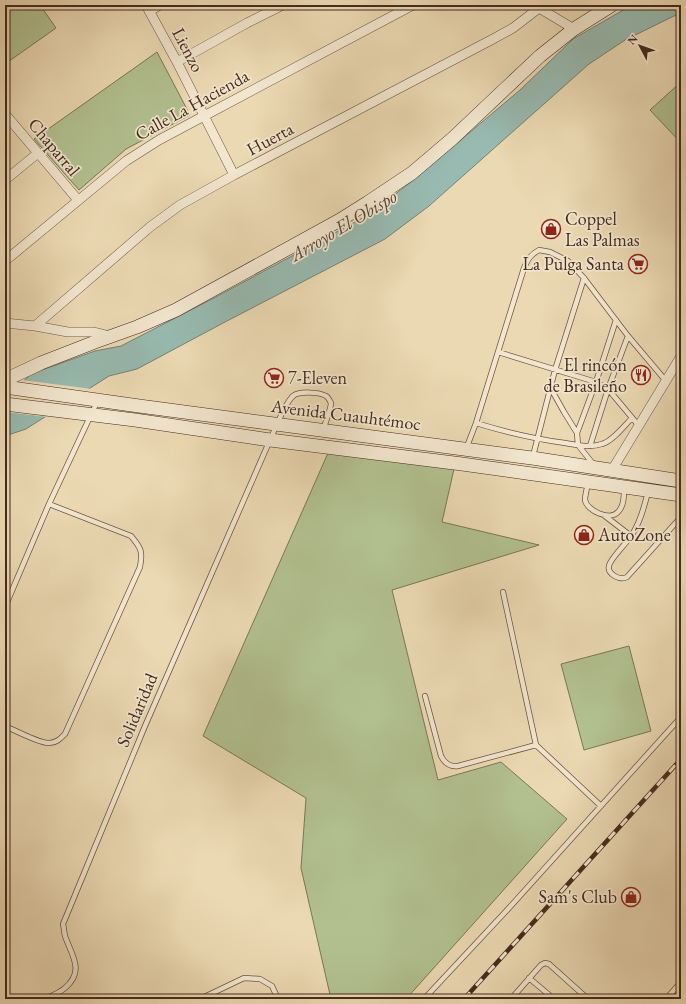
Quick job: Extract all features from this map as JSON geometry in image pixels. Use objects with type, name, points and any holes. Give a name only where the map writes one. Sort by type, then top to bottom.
[{"type":"main road","points":[[5,380],[68,352],[95,337],[110,336],[137,327],[176,310],[340,220],[412,173],[452,139],[540,56],[574,29],[612,5]]},
{"type":"main road","name":"Avenida Cuauhtémoc","points":[[5,387],[93,400],[466,448],[681,481]]},
{"type":"main road","name":"Avenida Cuauhtémoc","points":[[5,404],[135,420],[270,440],[469,465],[681,495]]},
{"type":"main road","points":[[572,480],[584,476],[603,476],[612,470],[618,477],[625,481],[649,490]]},
{"type":"street","points":[[147,8],[160,5]]},
{"type":"street","points":[[177,62],[283,5]]},
{"type":"street","name":"Calle La Hacienda","points":[[5,261],[126,160],[159,140],[413,5]]},
{"type":"street","points":[[539,6],[574,29]]},
{"type":"street","name":"Huerta","points":[[35,326],[150,227],[180,205],[234,175],[514,28],[539,6]]},
{"type":"street","name":"Lienzo","points":[[147,8],[177,62],[234,175]]},
{"type":"street","name":"Chaparral","points":[[5,114],[78,200]]},
{"type":"street","points":[[5,180],[38,153]]},
{"type":"street","points":[[5,323],[35,326],[95,337]]},
{"type":"street","points":[[612,470],[681,356]]},
{"type":"lane","points":[[466,448],[476,422],[524,268],[527,260],[532,254],[539,250],[550,252],[568,261],[584,278],[628,336],[666,381]]},
{"type":"lane","points":[[532,458],[550,387],[584,278]]},
{"type":"lane","points":[[597,467],[578,445],[577,434],[616,320]]},
{"type":"lane","points":[[590,446],[608,389],[628,336]]},
{"type":"lane","points":[[498,352],[596,382],[608,389],[638,426]]},
{"type":"lane","points":[[550,387],[577,434]]},
{"type":"lane","name":"Solidaridad","points":[[45,999],[64,989],[73,979],[76,967],[65,935],[63,924],[145,726],[270,440],[287,404],[292,397],[302,392],[315,393],[326,396],[329,399],[331,404],[323,430]]},
{"type":"lane","points":[[5,607],[48,504],[76,444],[86,414],[93,400]]},
{"type":"lane","points":[[476,422],[496,429],[537,439],[590,446],[601,444],[611,439],[632,418]]},
{"type":"lane","points":[[588,482],[585,499],[587,504],[631,536]]},
{"type":"lane","points":[[605,516],[613,516],[623,505],[624,487]]},
{"type":"lane","points":[[649,490],[638,524],[631,536],[610,562],[608,567],[609,570],[618,578],[623,579],[627,577],[681,517]]},
{"type":"lane","points":[[5,726],[48,743],[57,741],[65,734],[140,567],[142,554],[138,544],[131,536],[48,504]]},
{"type":"lane","points":[[503,592],[536,745],[601,806]]},
{"type":"lane","points":[[425,696],[441,756],[448,764],[458,766],[536,745]]},
{"type":"lane","points":[[424,999],[509,908],[681,717]]},
{"type":"lane","points":[[514,998],[541,964],[545,963],[549,964],[588,999]]},
{"type":"lane","points":[[200,999],[244,978],[260,979],[272,986],[278,999]]},
{"type":"lane","points":[[529,978],[554,999]]},
{"type":"lane","points":[[666,999],[681,982]]},
{"type":"green space","points":[[5,5],[40,5],[56,28],[5,64]]},
{"type":"green space","points":[[157,52],[190,115],[126,149],[79,190],[34,139]]},
{"type":"green space","points":[[681,82],[681,143],[650,110]]},
{"type":"green space","points":[[328,453],[454,469],[442,522],[539,545],[392,590],[438,780],[501,762],[567,819],[406,999],[331,999],[301,868],[306,798],[203,736]]},
{"type":"green space","points":[[629,646],[651,731],[584,750],[561,664]]},
{"type":"water","points":[[632,5],[681,5],[681,14],[625,40],[589,64],[429,206],[385,239],[137,369],[109,376],[26,429],[5,436],[5,395],[15,389],[31,374],[95,351],[121,346],[368,215],[411,182],[520,90],[573,39]]},
{"type":"pier","points":[[22,380],[92,389],[48,417],[5,412],[5,393]]},
{"type":"railway","points":[[464,999],[681,759]]},
{"type":"place","name":"Coppel Las Palmas","points":[[551,229]]},
{"type":"place","name":"La Pulga Santa","points":[[638,264]]},
{"type":"place","name":"El rincón de Brasileño","points":[[641,375]]},
{"type":"place","name":"7-Eleven","points":[[274,378]]},
{"type":"place","name":"AutoZone","points":[[584,535]]},
{"type":"place","name":"Sam's Club","points":[[631,897]]},
{"type":"water label","name":"Arroyo El Obispo","points":[[343,225]]}]
